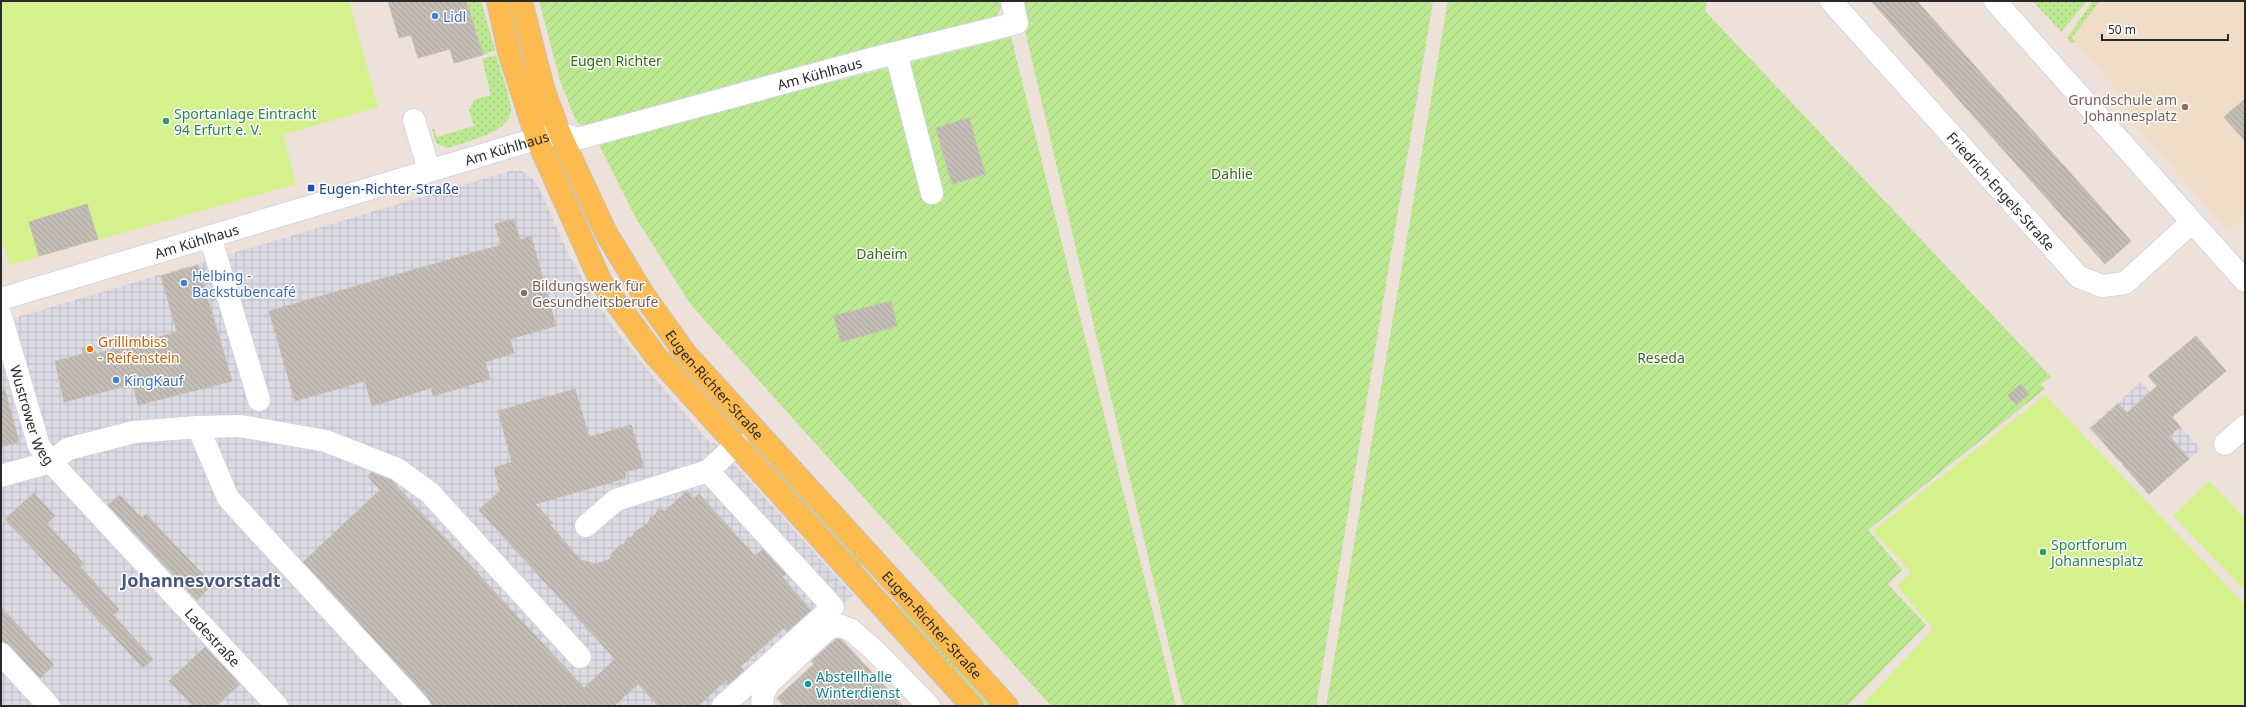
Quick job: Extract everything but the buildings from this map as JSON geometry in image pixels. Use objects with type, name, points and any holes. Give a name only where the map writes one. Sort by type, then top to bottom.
[{"type":"main road","name":"Eugen-Richter-Straße","points":[[498,1],[509,52],[537,139],[601,282],[655,355],[737,444],[972,706]]},
{"type":"main road","name":"Eugen-Richter-Straße","points":[[521,1],[543,88],[559,132],[606,233],[643,294],[685,353],[1006,706]]},
{"type":"street","name":"Am Kühlhaus","points":[[1,299],[559,132],[577,139],[896,53],[1017,24],[1012,1]]},
{"type":"street","name":"Friedrich-Engels-Straße","points":[[1831,1],[2079,277],[2102,286],[2125,283],[2192,222]]},
{"type":"street","points":[[1995,1],[2192,222],[2240,267]]},
{"type":"street","points":[[896,53],[932,193]]},
{"type":"street","points":[[414,120],[429,170]]},
{"type":"street","points":[[210,236],[259,400]]},
{"type":"street","name":"Wustrower Weg","points":[[1,316],[39,446],[51,462],[1,476]]},
{"type":"street","points":[[51,462],[68,449],[134,432],[198,427],[240,426],[326,441],[397,469],[430,493],[580,657]]},
{"type":"street","points":[[2225,444],[2245,426]]},
{"type":"street","points":[[198,427],[228,498],[419,706]]},
{"type":"street","points":[[586,526],[616,500],[708,471],[737,444]]},
{"type":"street","name":"Ladestraße","points":[[51,462],[278,706]]},
{"type":"street","points":[[708,471],[833,607],[723,706]]},
{"type":"street","points":[[762,706],[763,695],[768,684],[831,627],[841,626],[851,630],[874,650],[929,706]]},
{"type":"street","points":[[1,654],[50,706]]},
{"type":"shaded area","name":"Grundschule am Johannesplatz","points":[[2100,1],[2245,1],[2245,215],[2228,231],[2135,124],[2117,90],[2071,37]]},
{"type":"shaded area","points":[[510,171],[521,171],[529,175],[537,184],[570,257],[586,285],[614,328],[646,368],[711,444],[714,442],[853,595],[732,706],[1,706],[1,322]]},
{"type":"shaded area","points":[[2141,382],[2201,449],[2149,495],[2089,428]]},
{"type":"green space","name":"Sportanlage Eintracht 94 Erfurt e. V.","points":[[1,1],[349,1],[378,107],[283,135],[296,184],[10,265],[1,236]]},
{"type":"green space","points":[[466,1],[481,1],[495,50],[483,55]]},
{"type":"green space","points":[[505,1],[512,1],[533,80],[527,81]]},
{"type":"green space","name":"Eugen Richter","points":[[539,1],[1003,1],[1003,3],[996,17],[593,128],[583,127],[576,121],[560,80]]},
{"type":"green space","name":"Dahlie","points":[[1018,1],[1433,1],[1316,706],[1183,706]]},
{"type":"green space","name":"Reseda","points":[[1448,1],[1707,1],[1705,11],[2051,377],[2041,384],[2045,389],[1868,530],[1902,570],[1888,584],[1926,625],[1847,706],[1326,706]]},
{"type":"green space","points":[[2033,1],[2087,1],[2061,32]]},
{"type":"green space","points":[[2093,1],[2100,1],[2072,37],[2075,42],[2071,43],[2067,38]]},
{"type":"green space","name":"Daheim","points":[[1011,37],[1176,706],[1051,706],[691,305],[637,220],[597,141]]},
{"type":"green space","points":[[496,55],[511,106],[508,119],[495,131],[485,136],[447,148],[436,143],[432,129],[434,129],[437,137],[474,126],[469,111],[474,100],[491,95],[482,59]]},
{"type":"green space","points":[[709,395],[862,562],[863,566],[860,565],[706,398]]},
{"type":"green space","name":"Sportforum Johannesplatz","points":[[2045,395],[2245,605],[2245,706],[1861,706],[1933,629],[1897,586],[1911,572],[1873,531]]},
{"type":"green space","points":[[2209,481],[2245,519],[2245,590],[2173,516]]},
{"type":"green space","points":[[898,604],[901,604],[995,706],[986,706],[898,608]]},
{"type":"place","name":"Lidl","points":[[435,16]]},
{"type":"place","name":"Grundschule am Johannesplatz","points":[[2185,107]]},
{"type":"place","name":"Sportanlage Eintracht 94 Erfurt e. V.","points":[[166,121]]},
{"type":"place","name":"Eugen-Richter-Straße","points":[[311,188]]},
{"type":"place","name":"Helbing - Backstubencafé","points":[[184,283]]},
{"type":"place","name":"Bildungswerk für Gesundheitsberufe","points":[[524,293]]},
{"type":"place","name":"Grillimbiss - Reifenstein","points":[[90,349]]},
{"type":"place","name":"KingKauf","points":[[116,380]]},
{"type":"place","name":"Sportforum Johannesplatz","points":[[2043,552]]},
{"type":"place","name":"Abstellhalle Winterdienst","points":[[808,684]]},
{"type":"district","name":"Johannesvorstadt","points":[[201,580]]}]
